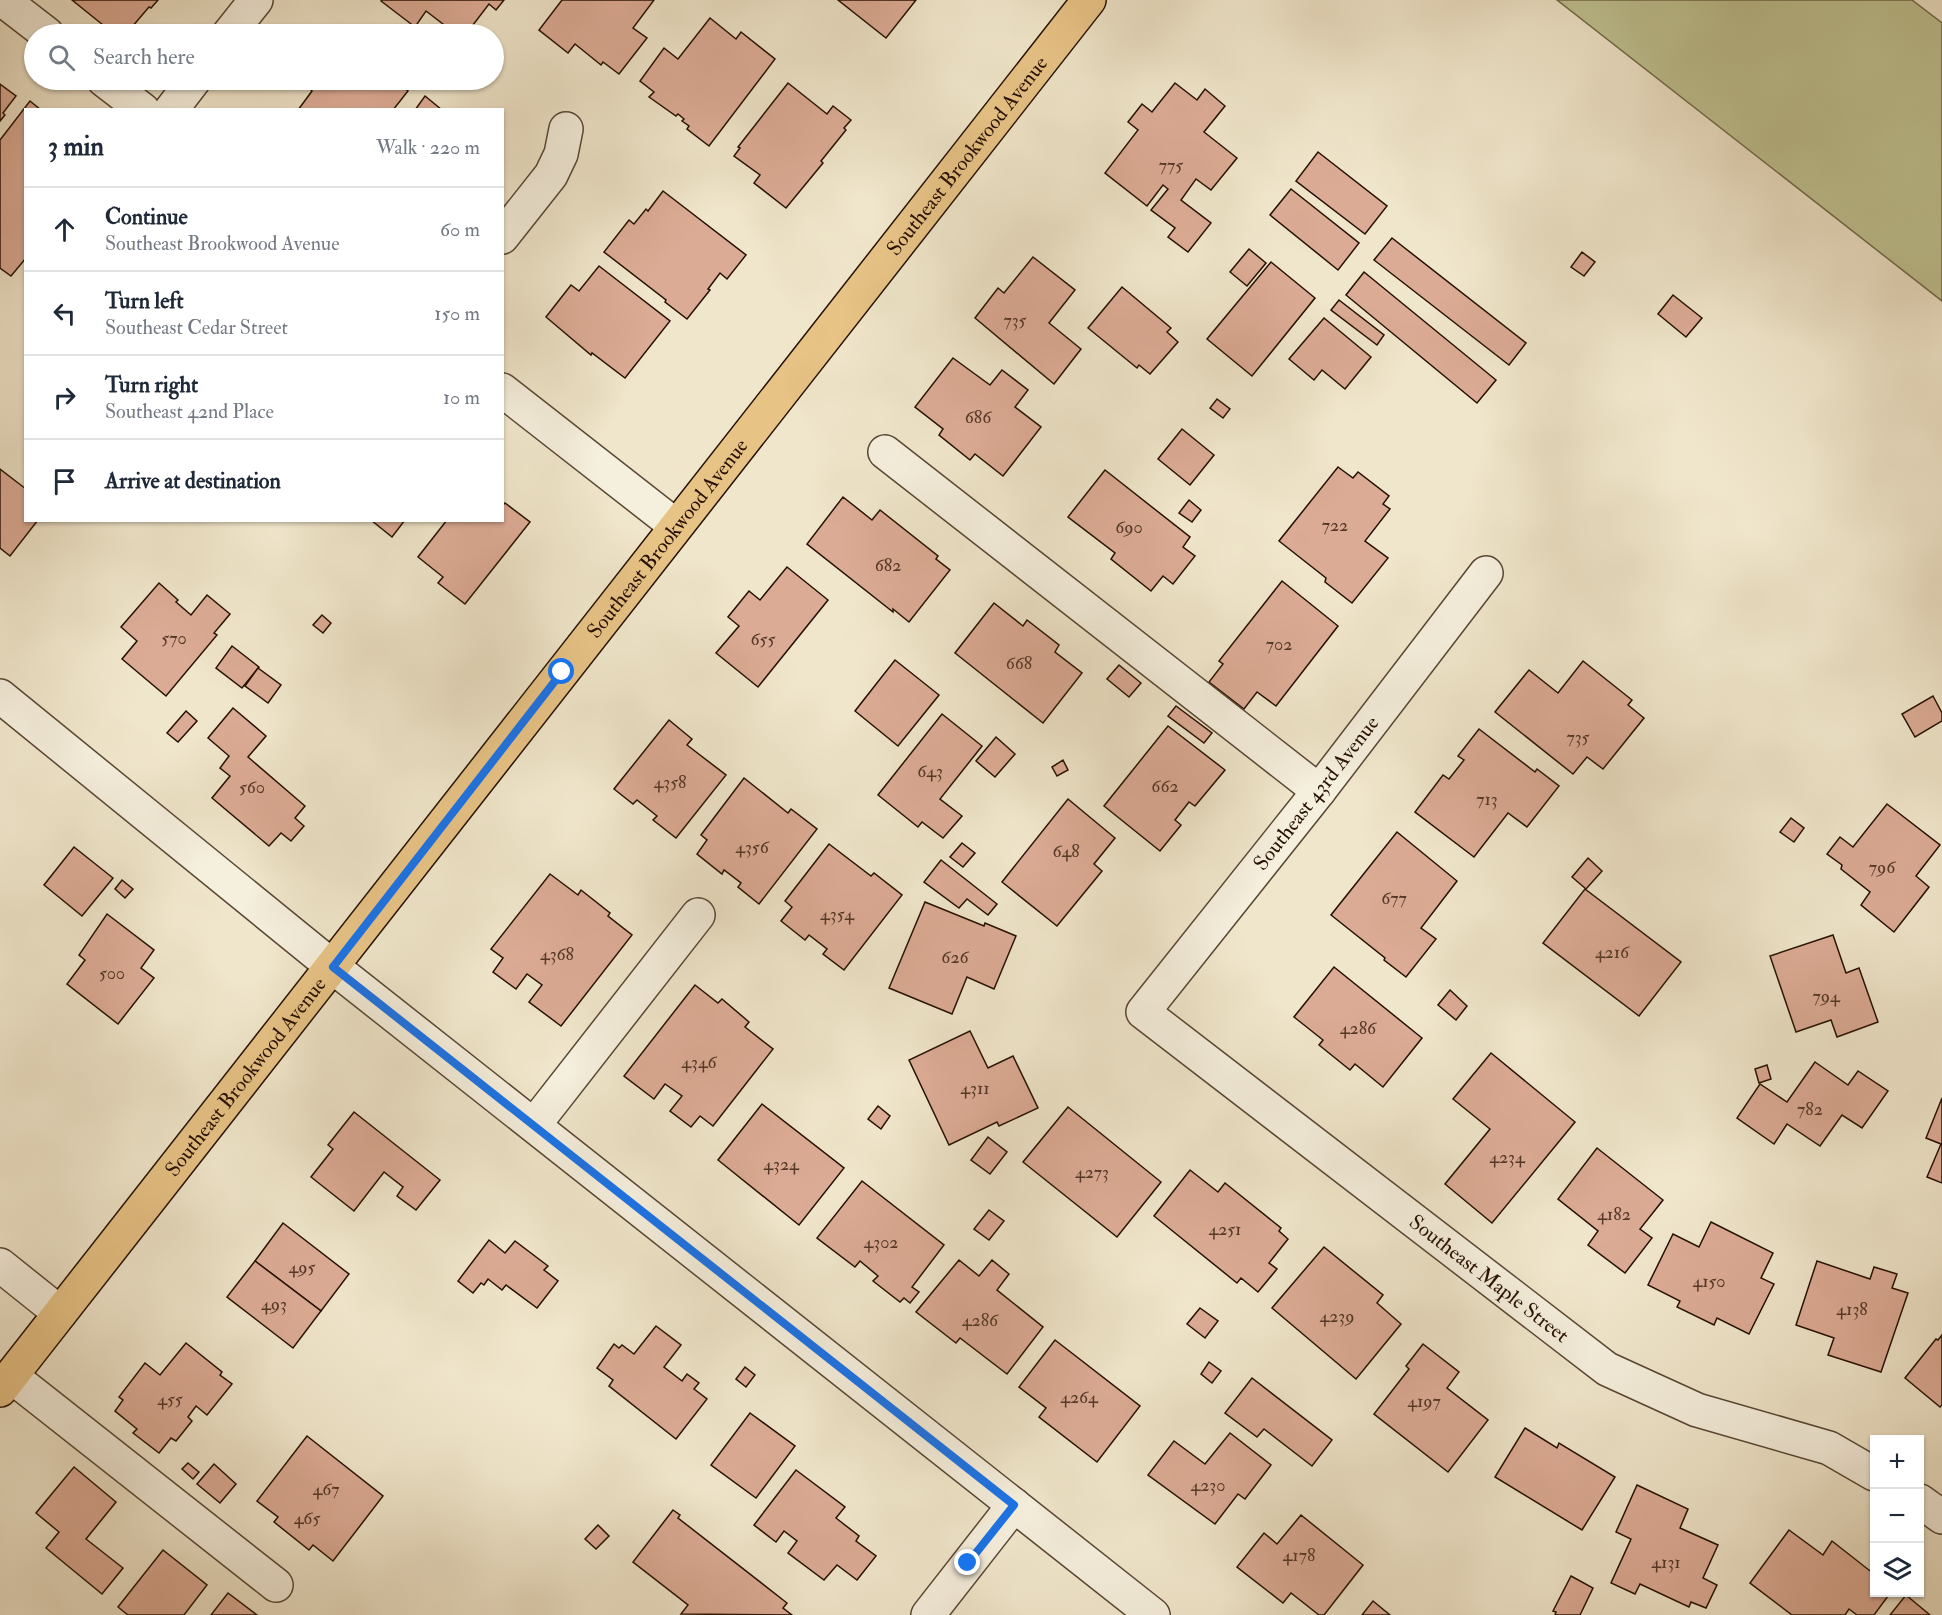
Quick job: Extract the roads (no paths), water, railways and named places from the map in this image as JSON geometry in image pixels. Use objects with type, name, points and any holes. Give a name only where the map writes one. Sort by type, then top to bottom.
[{"type":"main road","name":"Southeast Brookwood Avenue","points":[[5,1383],[1089,0]]},
{"type":"street","points":[[3,0],[34,24]]},
{"type":"street","points":[[237,24],[256,0]]},
{"type":"street","points":[[117,90],[140,108]]},
{"type":"street","points":[[173,108],[186,90]]},
{"type":"street","points":[[504,234],[551,175],[561,154],[566,129]]},
{"type":"street","points":[[504,392],[676,526]]},
{"type":"street","points":[[885,452],[1319,791]]},
{"type":"street","name":"Southeast 43rd Avenue","points":[[1143,1011],[1319,791],[1486,573]]},
{"type":"street","points":[[0,696],[333,967],[1153,1615]]},
{"type":"street","points":[[534,1125],[698,915]]},
{"type":"street","name":"Southeast Maple Street","points":[[1143,1011],[1607,1369],[1697,1410],[1829,1448],[1870,1471]]},
{"type":"street","points":[[0,1265],[60,1313]]},
{"type":"street","points":[[5,1383],[276,1585]]},
{"type":"street","points":[[1924,1504],[1942,1516]]},
{"type":"street","points":[[928,1615],[1014,1505]]}]
